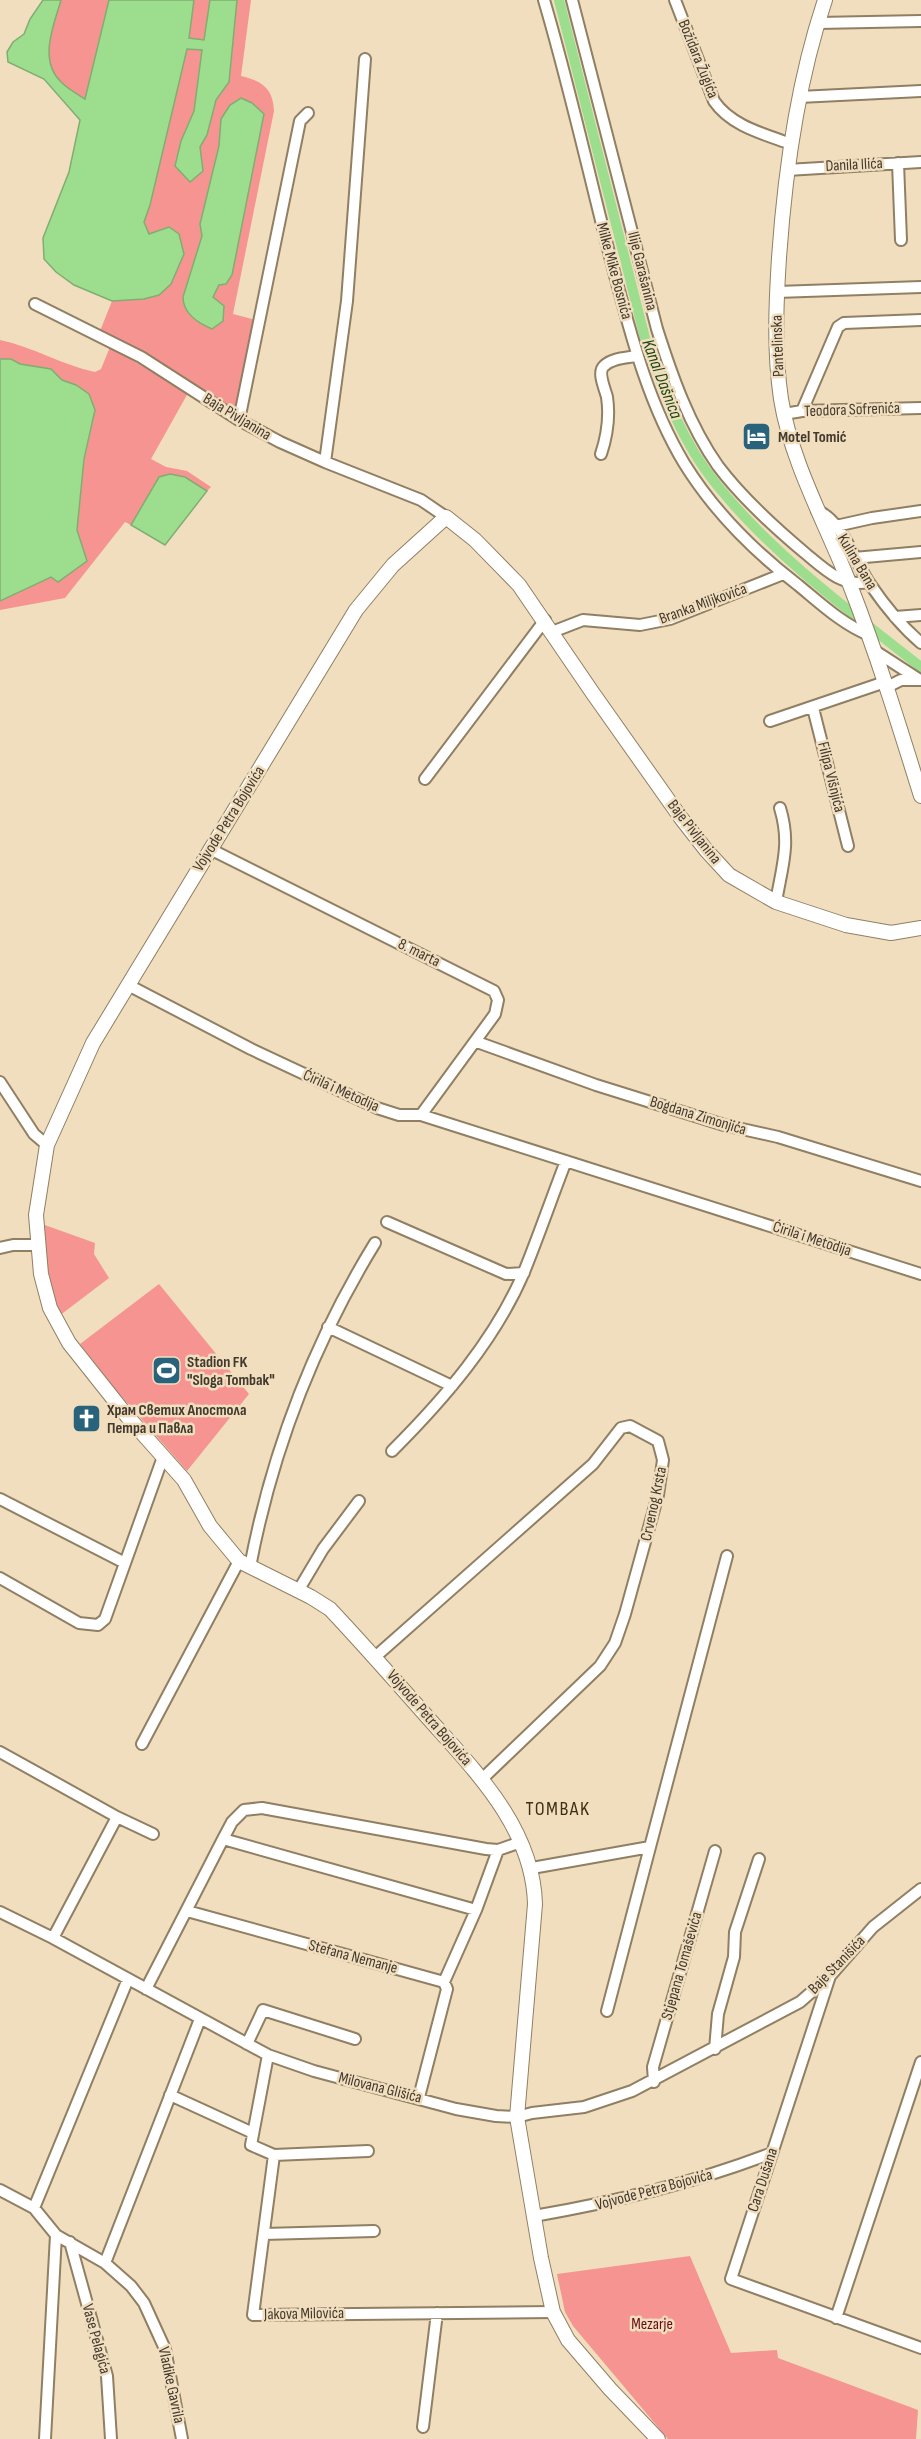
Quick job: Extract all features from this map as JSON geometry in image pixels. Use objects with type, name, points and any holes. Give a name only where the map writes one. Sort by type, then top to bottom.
[{"type":"street","name":"Milke Mike Bosnića","points":[[544,0],[636,356],[662,421],[685,464],[712,501],[743,536],[783,574],[844,620],[868,635]]},
{"type":"street","name":"Ilije Garašanina","points":[[572,0],[657,329],[670,371],[685,406],[719,466],[748,500],[820,566],[849,583]]},
{"type":"street","name":"Božidara Žugića","points":[[675,0],[719,109],[725,116],[738,123],[791,144]]},
{"type":"street","name":"Pantelinska","points":[[825,0],[799,97],[787,170],[777,292],[777,350],[784,414],[817,511],[849,583],[875,651]]},
{"type":"street","points":[[818,23],[921,21]]},
{"type":"street","points":[[325,462],[347,301],[365,59]]},
{"type":"street","points":[[799,97],[921,91]]},
{"type":"street","points":[[239,420],[300,121],[308,113]]},
{"type":"street","name":"Danila Ilića","points":[[787,170],[921,162]]},
{"type":"street","points":[[898,163],[901,240]]},
{"type":"street","points":[[777,292],[921,287]]},
{"type":"street","name":"Baja Pivljanina","points":[[35,304],[141,357],[239,420],[280,442],[421,500],[446,517]]},
{"type":"street","points":[[802,411],[820,374],[833,335],[838,327],[844,323],[921,320]]},
{"type":"street","points":[[602,454],[608,434],[607,400],[601,371],[603,366],[614,360],[636,356]]},
{"type":"street","name":"Teodora Sofrenića","points":[[784,414],[802,411],[921,408]]},
{"type":"street","name":"Kulina Bana","points":[[817,511],[831,518],[868,582],[895,617],[921,643]]},
{"type":"street","points":[[836,526],[921,511]]},
{"type":"street","name":"Baje Pivljanina","points":[[446,517],[503,566],[549,626],[591,692],[706,850],[729,875],[776,902],[870,931],[891,933],[921,928]]},
{"type":"street","name":"Vojvode Petra Bojovića","points":[[446,517],[393,565],[356,610],[157,935],[130,986],[90,1051],[47,1145],[36,1215],[41,1274],[50,1308],[59,1328],[127,1416],[184,1480],[210,1526],[245,1564],[330,1610],[375,1657],[482,1779],[521,1842],[532,1868],[535,1904],[517,2117],[541,2258],[553,2312],[568,2340],[610,2390],[658,2439]]},
{"type":"street","points":[[854,558],[921,552]]},
{"type":"street","name":"Branka Miljkovića","points":[[549,626],[583,620],[640,625],[670,619],[783,574]]},
{"type":"street","points":[[849,583],[868,582]]},
{"type":"street","points":[[895,617],[921,615]]},
{"type":"street","points":[[424,779],[549,626]]},
{"type":"street","points":[[875,651],[921,681]]},
{"type":"street","points":[[875,651],[921,796]]},
{"type":"street","points":[[770,722],[886,684],[901,680],[921,681]]},
{"type":"street","name":"Filipa Višnjića","points":[[813,708],[848,846]]},
{"type":"street","points":[[776,902],[785,856],[786,828],[780,808]]},
{"type":"street","name":"8. marta","points":[[210,849],[491,989],[497,995],[498,1006],[495,1014],[477,1042],[421,1115]]},
{"type":"street","name":"Ćirila i Metodija","points":[[130,986],[251,1049],[377,1108],[399,1115],[421,1115],[921,1274]]},
{"type":"street","name":"Bogdana Zimonjića","points":[[477,1042],[596,1085],[724,1125],[778,1137],[921,1181]]},
{"type":"street","points":[[0,1082],[34,1134],[47,1145]]},
{"type":"street","points":[[392,1451],[452,1386],[498,1320],[524,1273],[566,1161]]},
{"type":"street","points":[[387,1222],[506,1274],[524,1273]]},
{"type":"street","points":[[142,1744],[245,1564],[280,1444],[302,1385],[328,1327],[375,1243]]},
{"type":"street","points":[[0,1248],[13,1245],[38,1245]]},
{"type":"street","points":[[328,1327],[452,1386]]},
{"type":"street","name":"Crvenog Krsta","points":[[375,1657],[593,1464],[621,1428],[630,1426],[658,1441],[663,1460],[658,1496],[615,1643],[600,1666],[482,1779]]},
{"type":"street","points":[[0,1578],[79,1623],[98,1625],[105,1619],[163,1457]]},
{"type":"street","points":[[0,1499],[125,1563]]},
{"type":"street","points":[[298,1591],[323,1549],[359,1501]]},
{"type":"street","points":[[607,2011],[727,1556]]},
{"type":"street","points":[[0,1752],[153,1834]]},
{"type":"street","points":[[146,1989],[232,1822],[244,1810],[261,1808],[498,1850],[521,1842]]},
{"type":"street","points":[[53,1938],[117,1816]]},
{"type":"street","points":[[223,1839],[476,1910]]},
{"type":"street","points":[[532,1868],[650,1847]]},
{"type":"street","points":[[419,2097],[447,1989],[444,1982],[476,1910],[498,1850]]},
{"type":"street","name":"Stjepana Tomaševića","points":[[654,2082],[654,2067],[715,1851]]},
{"type":"street","points":[[715,2049],[718,2014],[735,1957],[735,1932],[759,1859]]},
{"type":"street","name":"Baje Stanišića","points":[[517,2117],[584,2107],[632,2091],[654,2082],[800,2002],[831,1975],[845,1956],[873,1927],[921,1890]]},
{"type":"street","name":"Stefana Nemanje","points":[[187,1911],[444,1982]]},
{"type":"street","name":"Milovana Glišića","points":[[0,1912],[53,1938],[268,2055],[314,2071],[419,2097],[456,2109],[517,2117]]},
{"type":"street","name":"Cara Dušana","points":[[831,1975],[731,2280],[921,2348]]},
{"type":"street","points":[[34,2208],[128,1979]]},
{"type":"street","points":[[247,2044],[263,2010],[355,2039]]},
{"type":"street","points":[[105,2263],[200,2019]]},
{"type":"street","points":[[268,2055],[251,2145],[274,2155],[368,2151]]},
{"type":"street","points":[[836,2318],[921,2062]]},
{"type":"street","points":[[170,2095],[253,2133]]},
{"type":"street","name":"Vojvode Petra Bojovića","points":[[534,2216],[631,2198],[679,2185],[772,2153]]},
{"type":"street","name":"Jakova Milovića","points":[[274,2155],[253,2315],[553,2312]]},
{"type":"street","name":"Vladike Gavrila","points":[[0,2190],[34,2208],[56,2235],[105,2263],[131,2286],[144,2303],[165,2349],[182,2439]]},
{"type":"street","points":[[264,2234],[374,2231]]},
{"type":"street","points":[[45,2439],[56,2235]]},
{"type":"street","name":"Vase Pelagića","points":[[70,2242],[107,2376],[111,2439]]},
{"type":"street","points":[[423,2427],[437,2313]]},
{"type":"green space","points":[[61,0],[109,0],[85,99],[61,82],[50,64],[49,42]]},
{"type":"green space","points":[[194,0],[210,0],[205,40],[189,38]]},
{"type":"green space","points":[[237,0],[251,0],[241,76],[255,80],[269,91],[274,111],[233,314],[256,320],[237,412],[233,413],[141,353],[100,331],[112,301],[159,295],[171,284],[184,254],[169,227],[149,234],[144,222],[187,49],[202,49],[194,111],[181,141],[203,171],[200,147],[207,135],[216,99],[229,82]],"holes":[[[264,115],[232,275],[226,284],[219,285],[213,297],[183,297],[202,236],[200,224],[219,146],[221,119]]]},
{"type":"green space","points":[[0,340],[95,372],[101,369],[110,347],[188,393],[151,459],[166,467],[187,471],[211,487],[207,491],[185,477],[159,477],[131,525],[125,522],[65,598],[0,610],[0,601],[86,561],[78,534],[76,516],[79,486],[95,410],[76,385],[62,380],[51,369],[20,364],[11,359],[0,359]]},
{"type":"green space","points":[[42,1224],[95,1243],[94,1254],[109,1278],[59,1316],[48,1278]]},
{"type":"green space","name":"Stadion FK \"Sloga Tombak\"","points":[[159,1284],[249,1394],[187,1471],[115,1389],[80,1344]]},
{"type":"green space","name":"Mezarje","points":[[690,2256],[731,2353],[777,2350],[778,2358],[918,2410],[916,2439],[668,2439],[573,2326],[565,2312],[557,2274]]},
{"type":"shaded area","points":[[43,0],[61,0],[50,42],[50,63],[54,73],[64,85],[85,99],[109,0],[194,0],[189,38],[204,40],[210,0],[237,0],[229,82],[216,100],[207,135],[200,147],[203,171],[190,182],[175,166],[181,141],[194,111],[202,50],[187,49],[144,222],[149,234],[169,227],[179,234],[184,254],[171,284],[159,295],[144,299],[112,301],[74,285],[56,272],[44,259],[43,238],[69,172],[80,120],[44,79],[8,62],[7,52],[13,42],[24,34],[30,19]]},
{"type":"shaded area","points":[[241,98],[252,103],[264,114],[232,275],[226,284],[219,285],[213,297],[224,306],[223,321],[212,329],[188,313],[183,297],[202,236],[200,224],[219,146],[221,119],[230,105]]},
{"type":"shaded area","points":[[0,359],[11,359],[20,364],[51,369],[62,380],[76,385],[89,394],[95,410],[84,459],[77,530],[87,561],[58,582],[51,577],[0,601]]},
{"type":"shaded area","points":[[170,474],[185,477],[207,491],[165,545],[131,525],[159,477]]},
{"type":"waterway","name":"Kanal Dašnica","points":[[559,0],[645,338],[666,396],[684,434],[717,485],[762,535],[814,582],[921,667]]},
{"type":"place","name":"Motel Tomić","points":[[757,437]]},
{"type":"place","name":"Stadion FK \"Sloga Tombak\"","points":[[166,1371]]},
{"type":"place","name":"Храм Светих Апостола Петра и Павла","points":[[86,1419]]},
{"type":"district","name":"TOMBAK","points":[[558,1809]]}]
